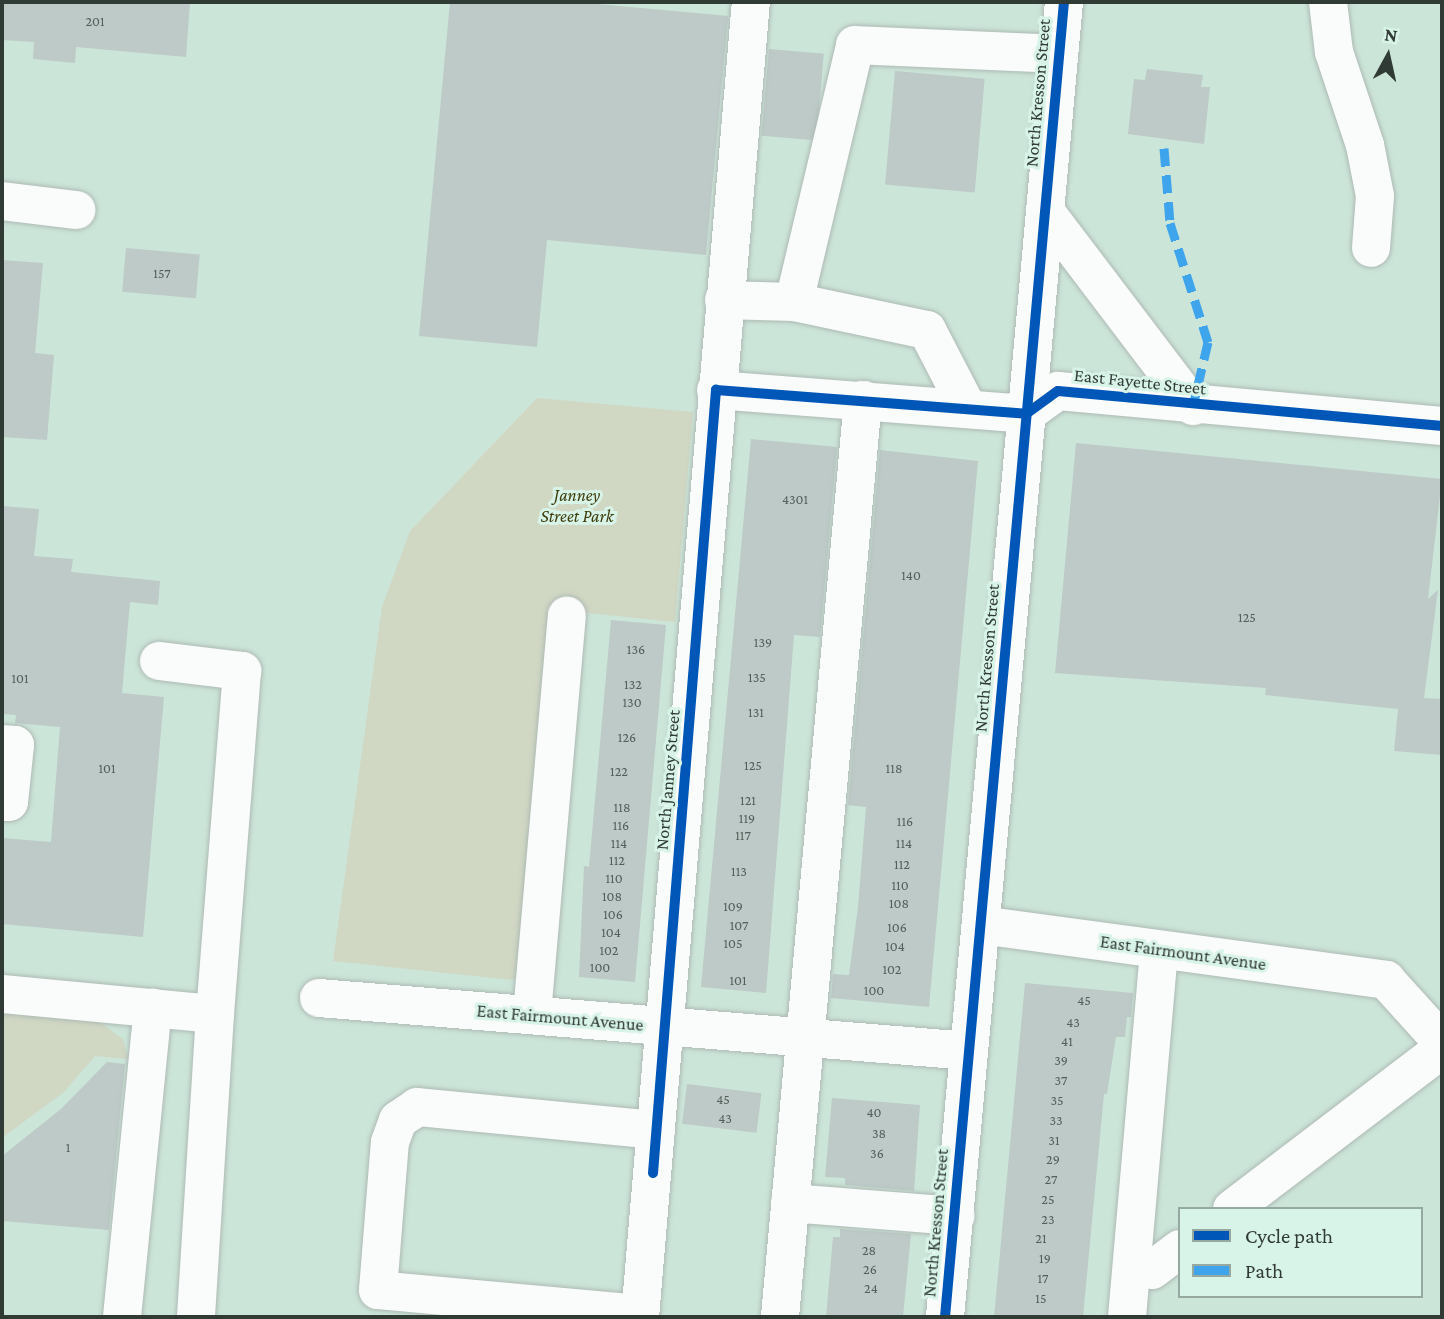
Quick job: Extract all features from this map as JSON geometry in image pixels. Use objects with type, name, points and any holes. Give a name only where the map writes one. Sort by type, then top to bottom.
[{"type":"street","name":"North Janney Street","points":[[640,1316],[666,1028],[716,390],[751,2]]},
{"type":"street","name":"North Kresson Street","points":[[946,1317],[1063,2]]},
{"type":"street","points":[[1328,2],[1334,52],[1365,145],[1375,196],[1371,248]]},
{"type":"street","points":[[794,302],[855,45],[1059,54]]},
{"type":"street","points":[[2,201],[76,210]]},
{"type":"street","name":"East Fayette Street","points":[[1045,211],[1194,406]]},
{"type":"street","points":[[724,300],[794,302],[928,330],[968,409]]},
{"type":"street","points":[[716,390],[1026,414]]},
{"type":"street","name":"East Fayette Street","points":[[1026,414],[1058,391],[1194,406],[1442,426]]},
{"type":"street","points":[[780,1317],[803,1038],[863,400]]},
{"type":"street","points":[[532,1014],[567,616]]},
{"type":"street","points":[[159,661],[243,671],[215,1014],[196,1317]]},
{"type":"street","points":[[2,744],[15,746],[9,803],[2,802]]},
{"type":"street","name":"East Fairmount Avenue","points":[[981,926],[1386,980],[1442,1042]]},
{"type":"street","points":[[1127,1317],[1159,950]]},
{"type":"street","points":[[2,994],[215,1014]]},
{"type":"street","name":"East Fairmount Avenue","points":[[319,998],[969,1051]]},
{"type":"street","points":[[122,1317],[136,1219],[153,1008]]},
{"type":"street","points":[[1235,1207],[1442,1049]]},
{"type":"street","points":[[640,1316],[377,1290],[389,1155],[398,1119],[417,1107],[656,1130]]},
{"type":"street","points":[[790,1203],[954,1216]]},
{"type":"shaded area","points":[[2,2],[1442,2],[1442,1317],[2,1317]],"holes":[[[537,398],[558,610],[410,531]]]},
{"type":"green space","name":"Janney Street Park","points":[[537,398],[693,412],[675,622],[558,610],[525,971],[512,980],[333,961],[382,607],[410,531]]},
{"type":"green space","points":[[2,1011],[99,1022],[123,1039],[128,1059],[95,1056],[64,1092],[2,1138]]},
{"type":"building","points":[[2,2],[190,2],[186,57],[76,47],[75,63],[33,59],[34,42],[2,40]]},
{"type":"building","points":[[450,2],[576,2],[728,16],[706,255],[547,240],[537,347],[419,336]]},
{"type":"building","points":[[769,49],[824,54],[816,140],[761,136]]},
{"type":"building","points":[[1147,69],[1203,75],[1201,87],[1210,87],[1204,144],[1128,134],[1134,79],[1145,80]]},
{"type":"building","points":[[895,71],[985,79],[975,192],[885,185]]},
{"type":"building","points":[[126,248],[200,254],[196,298],[122,292]]},
{"type":"building","points":[[2,260],[43,263],[35,353],[54,355],[47,440],[2,437]]},
{"type":"building","points":[[751,439],[837,447],[820,637],[794,635],[766,993],[701,987]]},
{"type":"building","points":[[1076,443],[1442,479],[1428,599],[1438,590],[1424,698],[1442,699],[1442,755],[1394,751],[1398,709],[1265,695],[1266,688],[1055,673]]},
{"type":"building","points":[[880,450],[978,461],[929,1007],[831,998],[833,974],[849,975],[858,907],[866,807],[848,805]]},
{"type":"building","points":[[2,506],[39,509],[34,556],[73,559],[71,572],[160,581],[158,605],[130,602],[122,693],[164,697],[143,937],[2,924],[2,838],[51,842],[60,727],[15,723],[16,715],[2,714]]},
{"type":"building","points":[[611,620],[666,625],[635,982],[579,977],[584,866],[589,867]]},
{"type":"building","points":[[1025,983],[1133,993],[1131,1017],[1127,1017],[1125,1037],[1116,1037],[1107,1094],[1104,1094],[1083,1317],[994,1317]]},
{"type":"building","points":[[107,1062],[125,1064],[109,1230],[2,1221],[2,1156],[61,1109]]},
{"type":"building","points":[[687,1084],[761,1093],[757,1133],[682,1124]]},
{"type":"building","points":[[832,1098],[920,1105],[914,1191],[845,1185],[845,1178],[825,1177]]},
{"type":"building","points":[[840,1229],[911,1234],[903,1317],[826,1317],[833,1237],[840,1237]]},
{"type":"marked path","points":[[1164,148],[1170,223],[1208,342],[1193,406]]},
{"type":"cycle path","points":[[945,1317],[1064,2]]},
{"type":"cycle path","points":[[653,1173],[716,390],[1026,414],[1058,391],[1442,426]]}]
